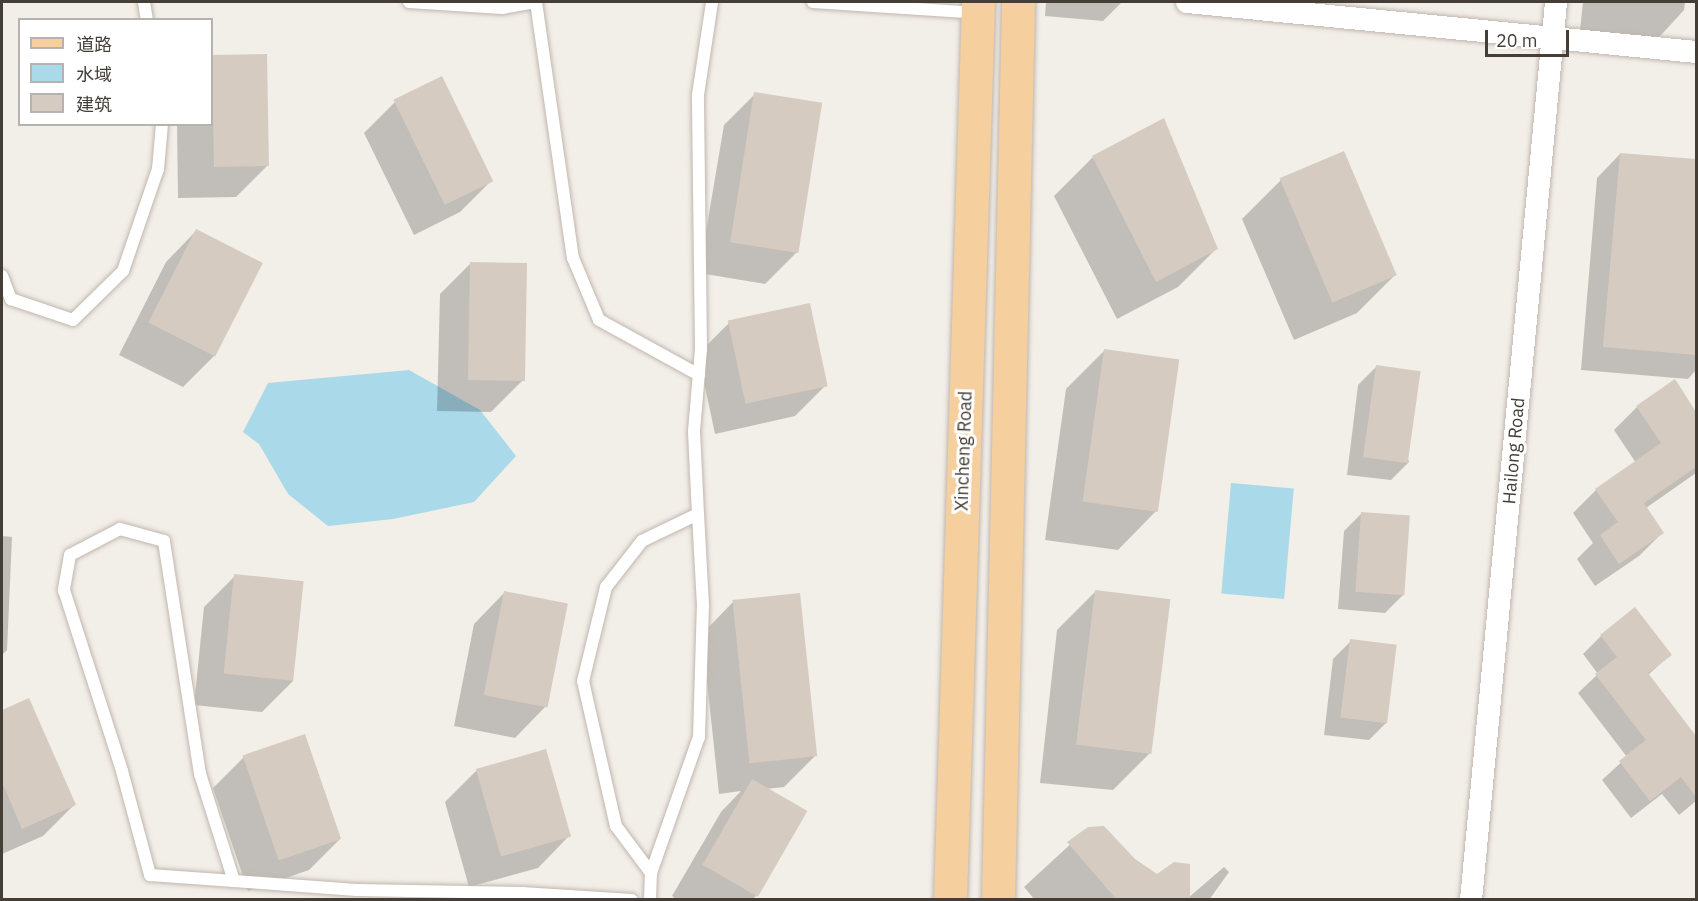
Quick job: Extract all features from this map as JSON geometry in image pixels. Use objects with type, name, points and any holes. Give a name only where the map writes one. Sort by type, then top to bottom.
[{"type":"main road","points":[[998,900],[1018,2]]},
{"type":"main road","name":"Xincheng Road","points":[[950,900],[978,7]]},
{"type":"street","points":[[1187,2],[1696,52]]},
{"type":"street","name":"Hailong Road","points":[[1471,900],[1556,2]]},
{"type":"lane","points":[[144,2],[147,18]]},
{"type":"lane","points":[[409,2],[502,9],[536,2],[573,258],[598,320],[699,375]]},
{"type":"lane","points":[[650,900],[651,873],[699,737],[703,606],[694,431],[699,375],[698,95],[712,2]]},
{"type":"lane","points":[[813,2],[978,7]]},
{"type":"lane","points":[[2,276],[11,299],[73,320],[123,271],[158,169],[162,126]]},
{"type":"lane","points":[[651,873],[616,826],[583,681],[606,587],[642,541],[698,514]]},
{"type":"lane","points":[[234,881],[200,774],[164,541],[120,529],[70,555],[64,590],[122,771],[150,875],[234,881],[632,900]]},
{"type":"water","points":[[409,370],[480,410],[516,456],[474,502],[393,519],[328,526],[288,494],[259,444],[243,432],[268,383]]},
{"type":"water","points":[[1231,483],[1294,488],[1284,599],[1221,594]]},
{"type":"building","points":[[267,54],[269,166],[214,167],[213,55]]},
{"type":"building","points":[[442,76],[493,181],[445,205],[393,100]]},
{"type":"building","points":[[754,92],[822,103],[798,253],[730,242]]},
{"type":"building","points":[[1164,118],[1218,249],[1156,282],[1092,156]]},
{"type":"building","points":[[1344,151],[1397,275],[1332,303],[1280,178]]},
{"type":"building","points":[[1620,153],[1696,159],[1696,355],[1603,347]]},
{"type":"building","points":[[196,229],[263,263],[215,357],[148,323]]},
{"type":"building","points":[[470,262],[527,263],[525,381],[468,380]]},
{"type":"building","points":[[810,303],[828,386],[746,404],[728,320]]},
{"type":"building","points":[[1104,349],[1179,360],[1158,512],[1083,502]]},
{"type":"building","points":[[1376,365],[1421,371],[1408,463],[1363,457]]},
{"type":"building","points":[[1675,379],[1696,412],[1696,467],[1644,503],[1664,533],[1619,564],[1600,535],[1618,522],[1595,489],[1661,443],[1636,406]]},
{"type":"building","points":[[1361,512],[1410,515],[1404,595],[1355,592]]},
{"type":"building","points":[[234,574],[304,581],[293,681],[224,673]]},
{"type":"building","points":[[1095,590],[1170,599],[1151,754],[1076,745]]},
{"type":"building","points":[[504,591],[568,603],[548,707],[484,695]]},
{"type":"building","points":[[800,593],[817,756],[750,763],[732,600]]},
{"type":"building","points":[[1635,607],[1672,655],[1648,673],[1696,736],[1696,797],[1681,777],[1650,801],[1619,761],[1646,740],[1595,674],[1617,657],[1600,635]]},
{"type":"building","points":[[1350,639],[1397,645],[1387,723],[1340,717]]},
{"type":"building","points":[[29,698],[76,805],[22,829],[2,782],[2,710]]},
{"type":"building","points":[[305,734],[341,839],[279,860],[243,755]]},
{"type":"building","points":[[546,749],[571,836],[501,857],[476,769]]},
{"type":"building","points":[[752,779],[807,811],[758,897],[702,865]]},
{"type":"building","points":[[1104,826],[1135,859],[1157,874],[1174,862],[1190,864],[1190,900],[1117,900],[1067,842],[1088,827]]}]
